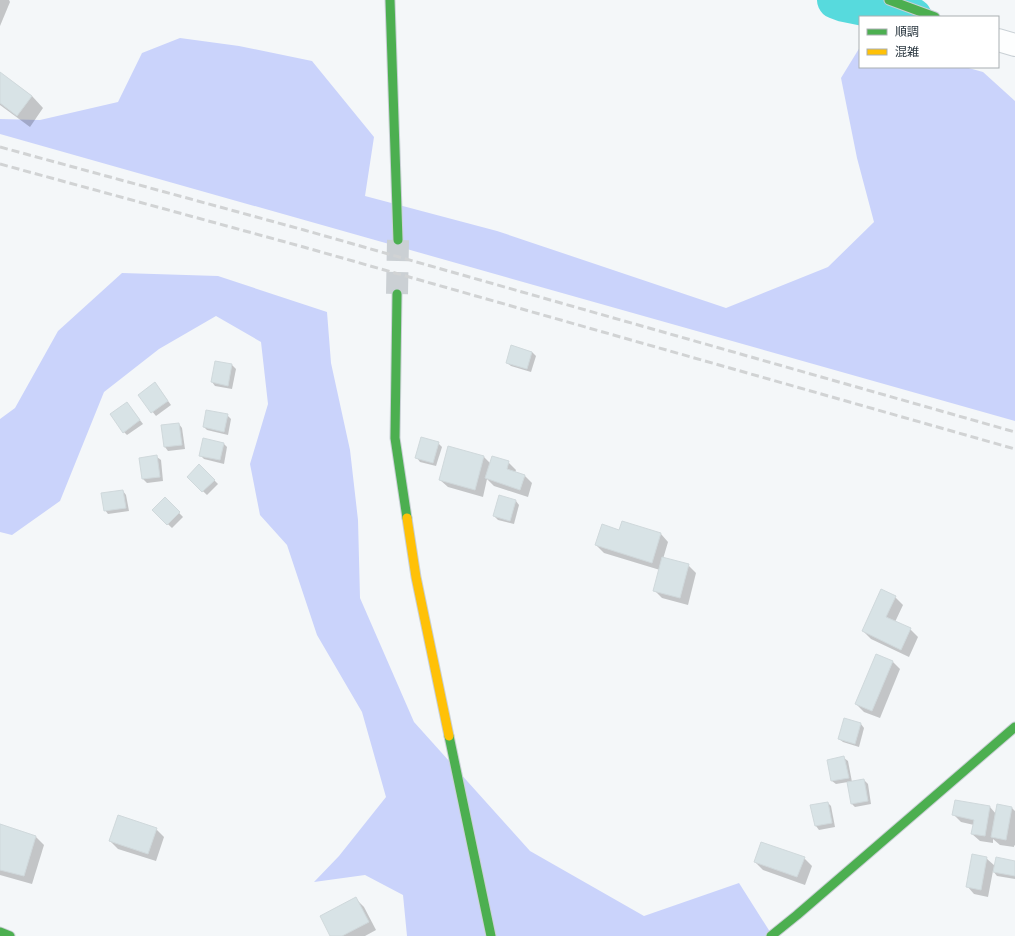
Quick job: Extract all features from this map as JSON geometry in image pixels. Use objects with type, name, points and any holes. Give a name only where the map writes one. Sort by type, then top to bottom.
[{"type":"street","points":[[390,0],[398,240]]},
{"type":"street","points":[[889,0],[933,16]]},
{"type":"street","points":[[999,40],[1015,44]]},
{"type":"street","points":[[396,294],[395,438],[416,577],[490,936]]},
{"type":"street","points":[[771,936],[1015,727]]},
{"type":"street","points":[[0,932],[10,936]]},
{"type":"shaded area","points":[[180,38],[239,46],[312,61],[374,137],[365,196],[497,231],[726,308],[828,267],[874,222],[857,158],[841,78],[859,49],[859,68],[969,68],[983,72],[1015,101],[1015,421],[0,134],[0,119],[40,120],[118,102],[142,53]]},
{"type":"shaded area","points":[[122,273],[218,276],[327,312],[331,363],[350,450],[358,520],[360,598],[414,722],[530,851],[644,916],[739,883],[772,935],[771,936],[407,936],[403,895],[365,875],[314,882],[339,856],[386,797],[362,712],[317,635],[287,545],[260,515],[250,464],[268,404],[261,342],[216,316],[159,349],[104,392],[60,501],[12,535],[0,532],[0,419],[15,408],[58,331]]},
{"type":"building","points":[[0,72],[32,96],[17,116],[0,103]]},
{"type":"building","points":[[511,345],[532,352],[527,369],[506,363]]},
{"type":"building","points":[[215,361],[232,364],[228,386],[211,382]]},
{"type":"building","points":[[155,382],[168,401],[151,413],[138,395]]},
{"type":"building","points":[[127,402],[140,420],[123,433],[110,414]]},
{"type":"building","points":[[206,410],[228,414],[224,432],[203,427]]},
{"type":"building","points":[[179,423],[182,445],[164,447],[161,425]]},
{"type":"building","points":[[421,437],[439,442],[433,463],[415,458]]},
{"type":"building","points":[[203,438],[224,443],[220,460],[199,456]]},
{"type":"building","points":[[448,446],[484,456],[475,490],[439,480]]},
{"type":"building","points":[[157,455],[160,477],[142,479],[139,458]]},
{"type":"building","points":[[492,456],[509,461],[507,469],[525,475],[520,490],[485,478]]},
{"type":"building","points":[[199,464],[215,480],[202,492],[187,477]]},
{"type":"building","points":[[123,490],[126,508],[104,511],[101,493]]},
{"type":"building","points":[[499,495],[516,500],[510,521],[493,516]]},
{"type":"building","points":[[165,497],[180,512],[167,525],[152,510]]},
{"type":"building","points":[[622,521],[661,533],[652,563],[595,545],[602,524],[619,530]]},
{"type":"building","points":[[662,557],[689,564],[680,598],[653,591]]},
{"type":"building","points":[[881,589],[896,596],[886,617],[911,628],[901,650],[862,631]]},
{"type":"building","points":[[876,654],[893,661],[872,711],[855,704]]},
{"type":"building","points":[[844,718],[861,723],[855,744],[838,739]]},
{"type":"building","points":[[844,756],[849,778],[831,781],[827,760]]},
{"type":"building","points":[[864,779],[868,801],[851,804],[847,782]]},
{"type":"building","points":[[955,800],[990,806],[985,836],[971,834],[974,820],[952,815]]},
{"type":"building","points":[[828,802],[832,823],[815,826],[810,805]]},
{"type":"building","points":[[997,804],[1012,807],[1006,840],[991,837]]},
{"type":"building","points":[[118,815],[157,828],[148,854],[109,841]]},
{"type":"building","points":[[0,824],[36,836],[24,876],[0,870]]},
{"type":"building","points":[[761,842],[805,857],[797,877],[754,862]]},
{"type":"building","points":[[972,854],[987,857],[981,890],[966,887]]},
{"type":"building","points":[[996,857],[1015,861],[1015,876],[993,872]]},
{"type":"building","points":[[356,897],[369,922],[342,936],[330,936],[320,916]]},
{"type":"waterway","points":[[836,0],[908,16]]},
{"type":"tunnel","points":[[397,294],[398,240]]},
{"type":"railway","points":[[0,147],[304,230],[1015,432]]},
{"type":"railway","points":[[0,164],[300,246],[1015,449]]},
{"type":"traffic: fast","points":[[390,0],[398,240]]},
{"type":"traffic: fast","points":[[889,0],[932,16]]},
{"type":"traffic: fast","points":[[397,294],[395,438],[407,518]]},
{"type":"traffic: fast","points":[[771,936],[1015,727]]},
{"type":"traffic: fast","points":[[449,736],[491,936]]},
{"type":"traffic: fast","points":[[0,932],[10,936]]},
{"type":"traffic: slow","points":[[407,518],[416,577],[449,736]]}]
